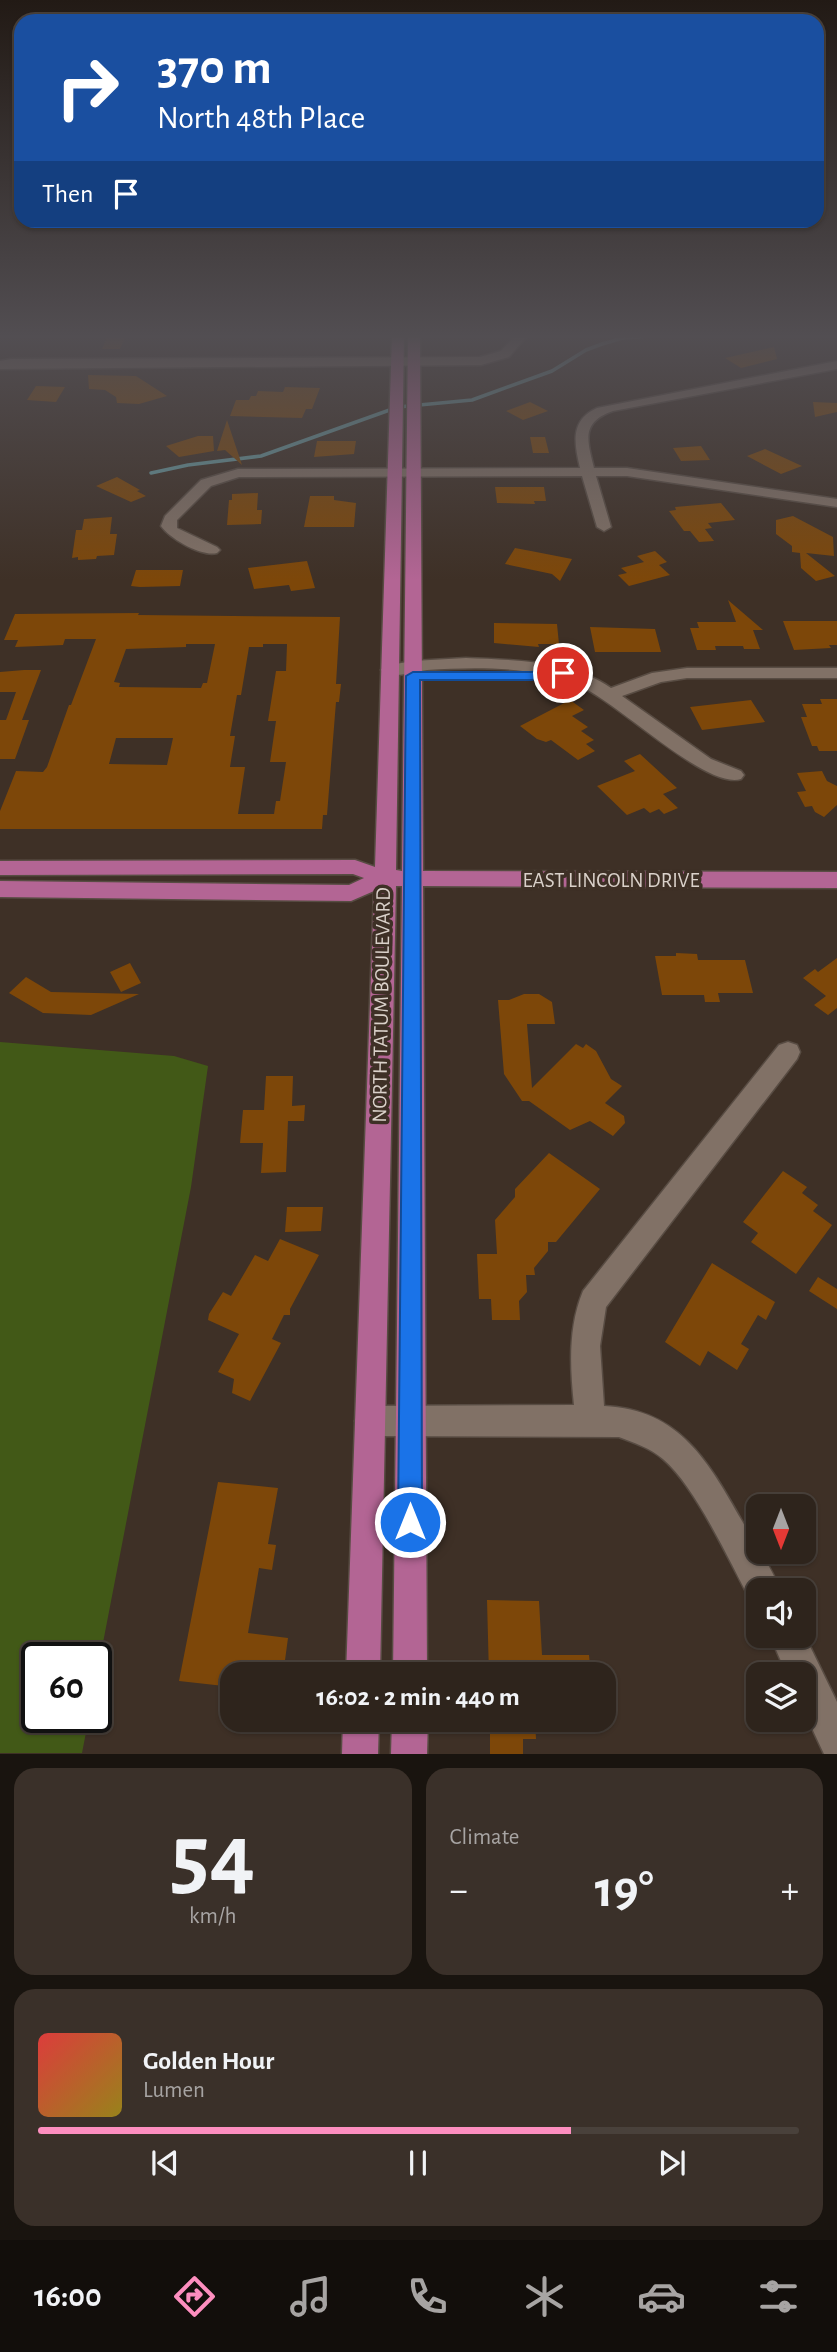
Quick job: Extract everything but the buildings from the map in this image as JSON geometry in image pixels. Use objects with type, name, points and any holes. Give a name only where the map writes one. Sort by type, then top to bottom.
[{"type":"main road","name":"NORTH TATUM BOULEVARD","points":[[406,417],[405,472],[413,671],[410,1662]]},
{"type":"main road","name":"NORTH TATUM BOULEVARD","points":[[363,1662],[390,670],[405,472]]},
{"type":"main road","name":"EAST LINCOLN DRIVE","points":[[0,869],[355,867],[384,878],[412,879],[837,880]]},
{"type":"main road","name":"EAST LINCOLN DRIVE","points":[[0,889],[351,892],[384,878]]},
{"type":"main road","points":[[360,1754],[361,1732]]},
{"type":"main road","points":[[410,1732],[410,1754]]},
{"type":"street","points":[[593,417],[583,427],[588,471],[604,527]]},
{"type":"street","points":[[212,550],[172,531],[168,526],[170,519],[206,483],[251,472],[627,472],[832,504]]},
{"type":"street","points":[[390,670],[531,676],[563,673],[581,678],[610,694],[704,763],[734,775]]},
{"type":"street","points":[[610,694],[658,677],[687,673],[837,673]]},
{"type":"street","points":[[591,1421],[585,1334],[593,1300],[788,1052]]},
{"type":"street","points":[[370,1421],[619,1422],[649,1432],[674,1448],[697,1473],[757,1578]]},
{"type":"street","points":[[793,1648],[837,1741]]},
{"type":"green space","points":[[0,1042],[174,1056],[208,1066],[191,1187],[103,1642],[21,1642],[21,1733],[86,1733],[82,1753],[0,1753]]},
{"type":"waterway","points":[[151,473],[188,465],[261,456],[370,417]]},
{"type":"route","points":[[410,1522],[413,676],[531,676],[563,673]]}]
